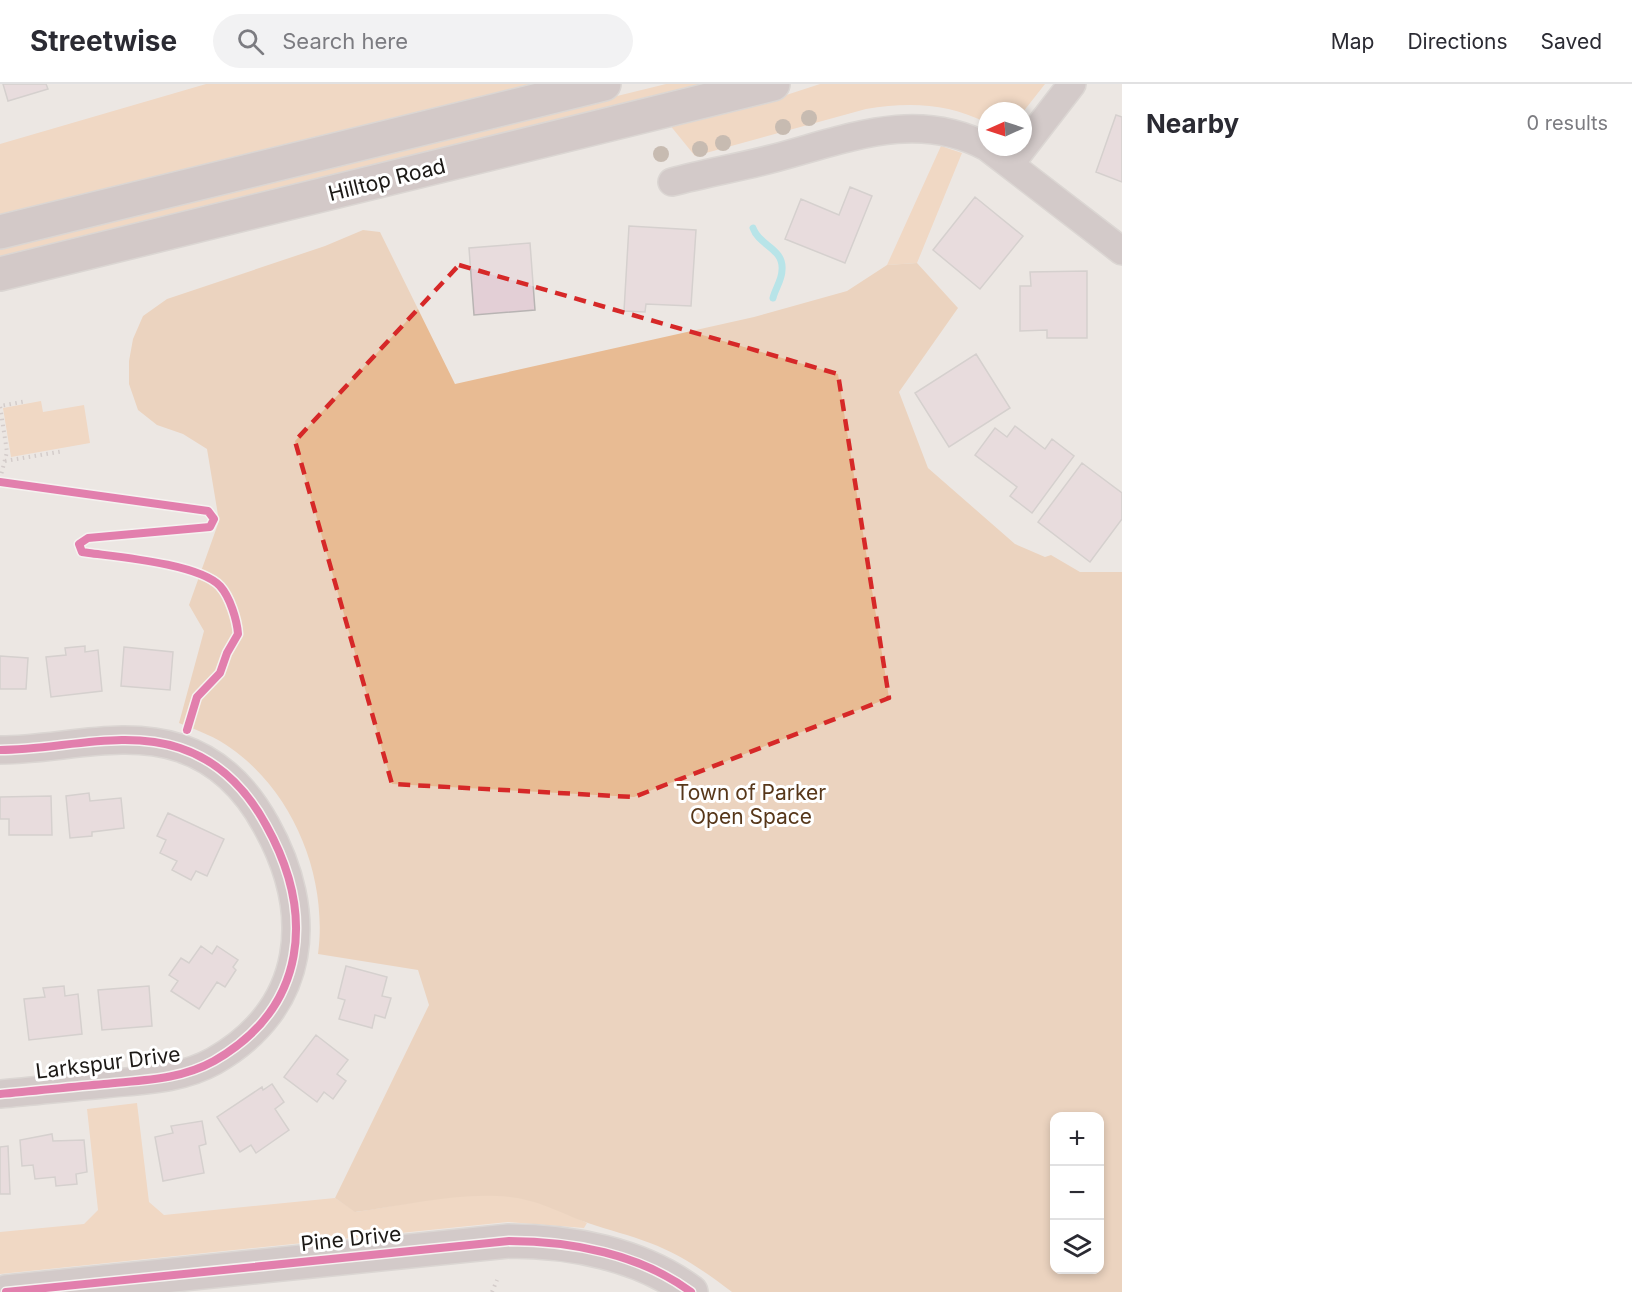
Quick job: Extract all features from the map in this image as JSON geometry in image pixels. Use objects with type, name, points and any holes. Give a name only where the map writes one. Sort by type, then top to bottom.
[{"type":"main road","name":"Hilltop Road","points":[[0,232],[604,84]]},
{"type":"main road","name":"Hilltop Road","points":[[0,274],[773,84]]},
{"type":"street","points":[[1011,163],[1072,84]]},
{"type":"street","points":[[672,182],[888,128],[935,128],[959,134],[978,143]]},
{"type":"street","points":[[1000,156],[1122,251]]},
{"type":"street","name":"Larkspur Drive","points":[[0,750],[151,741],[179,748],[206,759],[236,783],[256,807],[288,873],[296,908],[296,948],[281,994],[259,1025],[221,1056],[201,1068],[174,1076],[0,1094]]},
{"type":"street","name":"Pine Drive","points":[[6,1292],[517,1241],[561,1243],[613,1255],[652,1270],[691,1292]]},
{"type":"path","points":[[27,401],[0,406],[7,452],[0,480],[208,511],[213,514],[214,519],[210,527],[88,538],[79,544],[82,552],[193,572],[216,583],[223,590],[238,634],[227,653],[220,673],[197,697],[187,730]]},
{"type":"path","points":[[5,461],[64,451]]},
{"type":"path","points":[[492,1292],[497,1280]]},
{"type":"highlighted area","points":[[459,265],[838,374],[889,698],[634,797],[392,784],[295,441]]},
{"type":"shaded area","points":[[206,84],[545,84],[0,217],[0,144]]},
{"type":"shaded area","points":[[666,84],[718,84],[0,261],[0,247]]},
{"type":"shaded area","points":[[820,84],[1045,84],[1031,102],[978,102],[978,119],[957,111],[928,106],[897,105],[866,109],[695,156],[669,124],[774,99]]},
{"type":"shaded area","points":[[941,146],[962,153],[917,263],[887,265]]},
{"type":"shaded area","points":[[41,401],[43,412],[84,405],[90,443],[11,457],[3,408]]},
{"type":"shaded area","points":[[137,1103],[149,1202],[164,1215],[335,1198],[356,1212],[448,1197],[495,1194],[540,1202],[587,1223],[584,1228],[508,1222],[0,1274],[0,1232],[84,1224],[98,1210],[87,1109]]},
{"type":"green space","name":"Town of Parker Open Space","points":[[363,230],[380,232],[455,384],[754,317],[847,291],[887,265],[917,263],[958,308],[899,392],[928,468],[1015,544],[1045,557],[1051,555],[1080,572],[1122,572],[1122,1292],[732,1292],[693,1265],[661,1247],[522,1199],[497,1196],[461,1197],[355,1212],[335,1198],[429,1005],[418,970],[318,954],[320,926],[318,897],[312,868],[290,814],[273,789],[232,749],[213,737],[179,723],[204,631],[189,605],[219,521],[207,449],[183,434],[157,425],[138,410],[129,384],[129,361],[133,339],[143,316],[167,299],[325,246]]},
{"type":"building","points":[[3,84],[46,84],[48,89],[8,101]]},
{"type":"building","points":[[1116,115],[1122,117],[1122,182],[1096,172]]},
{"type":"building","points":[[850,187],[872,196],[845,263],[785,239],[801,199],[839,215]]},
{"type":"building","points":[[975,197],[1023,236],[980,289],[933,250]]},
{"type":"building","points":[[629,226],[696,230],[691,306],[646,304],[645,312],[624,311]]},
{"type":"building","points":[[530,243],[535,310],[474,315],[469,248]]},
{"type":"building","points":[[1087,271],[1087,338],[1047,338],[1047,330],[1020,331],[1020,286],[1031,286],[1030,272]]},
{"type":"building","points":[[976,354],[1010,408],[949,447],[915,393]]},
{"type":"building","points":[[1015,426],[1045,449],[1052,439],[1074,456],[1032,513],[1010,496],[1017,487],[975,455],[995,428],[1007,437]]},
{"type":"building","points":[[1082,463],[1122,493],[1122,519],[1090,562],[1038,522]]},
{"type":"building","points":[[85,646],[85,652],[98,650],[102,691],[51,697],[46,657],[66,655],[65,648]]},
{"type":"building","points":[[124,647],[173,652],[170,690],[121,686]]},
{"type":"building","points":[[0,656],[28,658],[26,689],[0,689]]},
{"type":"building","points":[[89,793],[90,801],[121,798],[124,828],[92,832],[92,836],[70,838],[66,796]]},
{"type":"building","points":[[51,796],[52,835],[9,835],[9,819],[0,819],[0,797]]},
{"type":"building","points":[[168,813],[224,839],[207,876],[196,871],[191,880],[172,870],[177,861],[160,853],[166,840],[157,836]]},
{"type":"building","points":[[201,946],[212,954],[217,946],[238,960],[233,967],[236,970],[225,987],[217,982],[199,1009],[171,991],[178,981],[169,975],[181,958],[189,963]]},
{"type":"building","points":[[346,966],[387,977],[382,996],[391,998],[385,1018],[375,1015],[372,1028],[339,1019],[345,1000],[338,998]]},
{"type":"building","points":[[64,986],[65,996],[78,994],[82,1034],[29,1040],[24,999],[45,997],[43,988]]},
{"type":"building","points":[[149,986],[152,1026],[102,1030],[98,990]]},
{"type":"building","points":[[316,1035],[348,1060],[337,1074],[346,1081],[333,1099],[324,1092],[317,1102],[284,1077]]},
{"type":"building","points":[[272,1084],[284,1102],[275,1109],[289,1130],[256,1153],[251,1145],[240,1152],[217,1117],[262,1087],[263,1090]]},
{"type":"building","points":[[202,1121],[206,1144],[199,1146],[204,1173],[163,1181],[155,1137],[173,1133],[171,1126]]},
{"type":"building","points":[[52,1134],[53,1141],[84,1140],[87,1172],[76,1174],[77,1184],[56,1186],[55,1177],[35,1179],[33,1165],[22,1166],[20,1140]]},
{"type":"building","points":[[8,1146],[10,1194],[0,1194],[0,1147]]},
{"type":"waterway","points":[[753,228],[782,263],[781,277],[773,298]]},
{"type":"cycle path","points":[[0,482],[208,511],[214,519],[210,527],[88,538],[79,544],[82,552],[138,559],[195,572],[210,578],[227,596],[235,616],[238,634],[227,653],[220,673],[197,697],[187,730]]},
{"type":"cycle path","points":[[0,750],[136,740],[180,748],[207,761],[241,789],[266,825],[282,858],[292,891],[296,924],[294,956],[285,986],[269,1014],[245,1039],[214,1061],[174,1076],[0,1094]]},
{"type":"cycle path","points":[[6,1292],[509,1241],[556,1244],[604,1252],[650,1268],[691,1292]]}]
